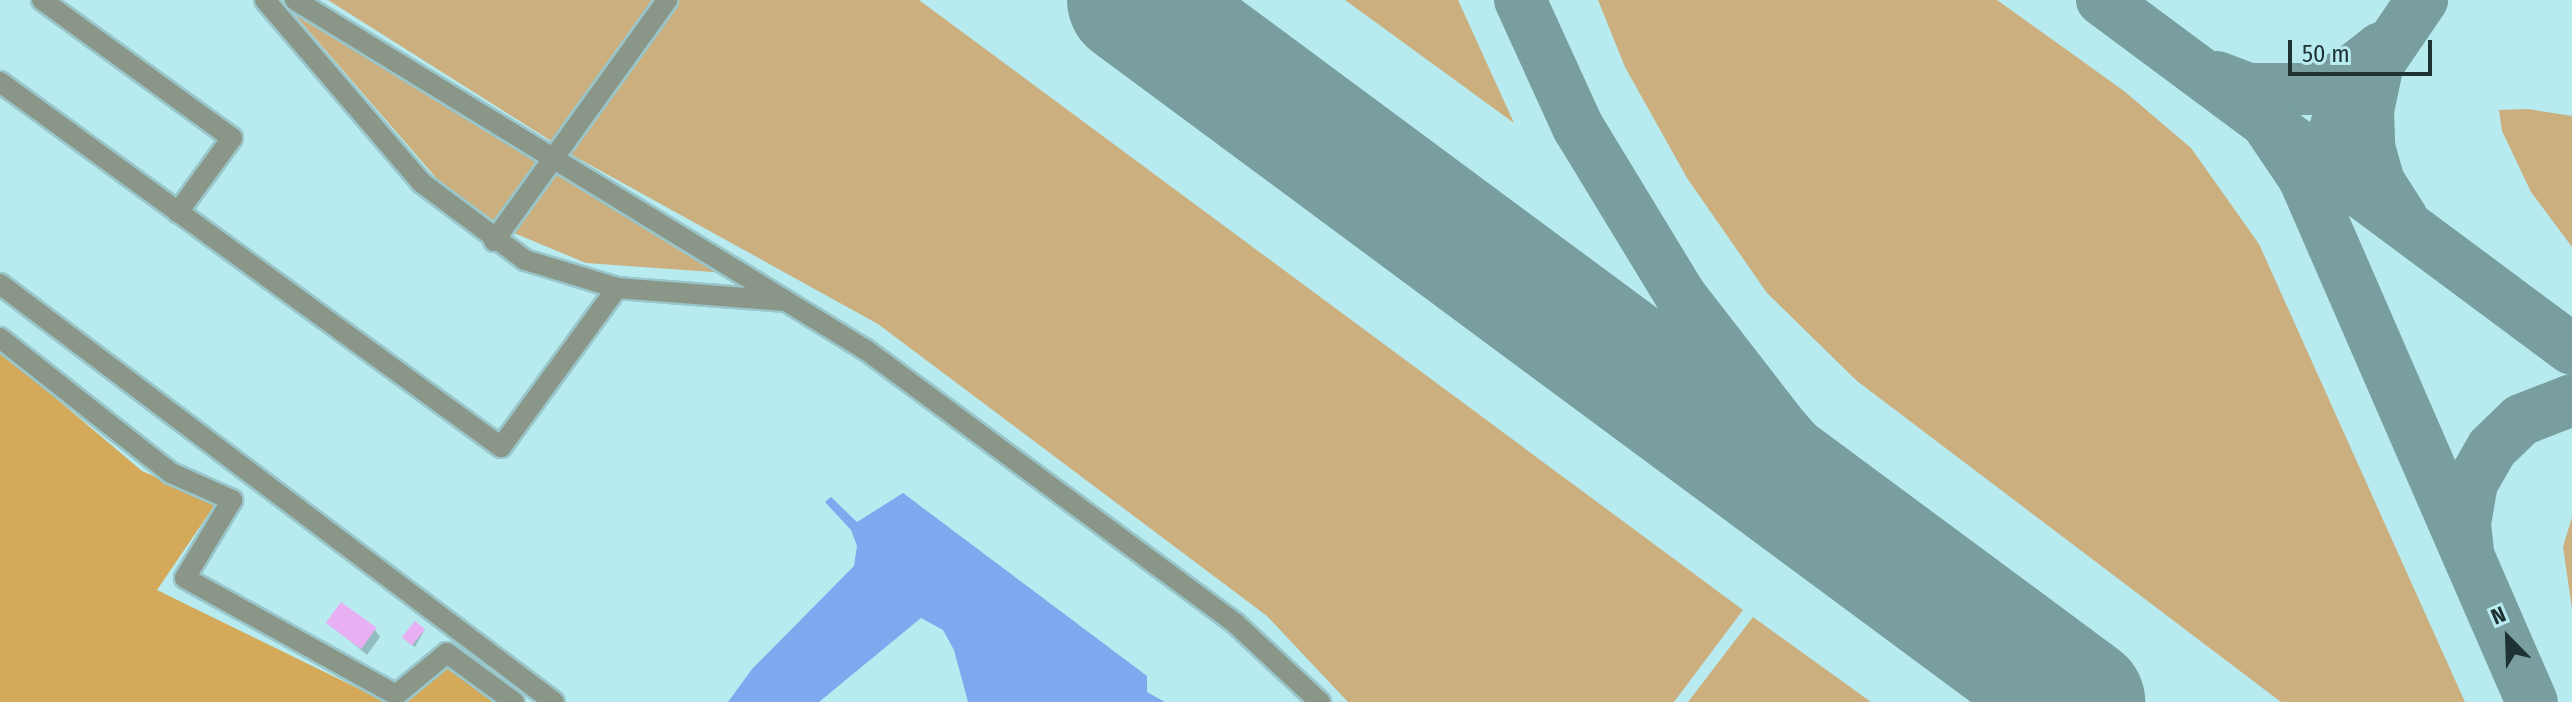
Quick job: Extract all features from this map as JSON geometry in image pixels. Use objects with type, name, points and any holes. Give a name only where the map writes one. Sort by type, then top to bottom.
[{"type":"lane","points":[[42,0],[232,138],[178,212]]},
{"type":"lane","points":[[265,0],[422,183],[494,241],[525,260],[617,288],[790,302]]},
{"type":"lane","points":[[295,0],[866,350],[1236,624],[1320,702]]},
{"type":"lane","points":[[494,241],[667,0]]},
{"type":"lane","points":[[0,82],[501,447],[617,288]]},
{"type":"lane","points":[[0,284],[554,702]]},
{"type":"lane","points":[[0,338],[171,473],[232,500],[185,578],[396,695],[447,653],[514,702]]},
{"type":"shaded area","points":[[328,0],[661,0],[556,144]]},
{"type":"shaded area","points":[[673,0],[919,0],[1743,610],[1674,702],[1348,702],[1267,616],[878,324],[563,150]]},
{"type":"shaded area","points":[[1345,0],[1458,0],[1514,123]]},
{"type":"shaded area","points":[[1598,0],[1997,0],[2124,91],[2191,148],[2259,244],[2465,702],[2281,702],[1857,381],[1767,293],[1687,178],[1625,67]]},
{"type":"shaded area","points":[[295,15],[726,273],[586,263],[507,230],[438,180]]},
{"type":"shaded area","points":[[2528,109],[2572,116],[2572,247],[2531,192],[2502,131],[2499,110]]},
{"type":"shaded area","points":[[0,351],[142,471],[216,503],[157,590],[386,702],[0,702]]},
{"type":"shaded area","points":[[2572,517],[2572,609],[2563,547]]},
{"type":"shaded area","points":[[1753,617],[1871,702],[1688,702]]},
{"type":"shaded area","points":[[452,668],[497,702],[404,702],[442,670]]},
{"type":"water","points":[[903,493],[1147,676],[1147,692],[1165,702],[968,702],[954,650],[943,630],[921,618],[819,702],[728,702],[752,669],[854,566],[857,546],[851,530],[825,502],[831,497],[857,522]]},
{"type":"building","points":[[341,602],[377,628],[361,649],[326,623]]},
{"type":"building","points":[[415,621],[425,629],[412,646],[402,637]]},
{"type":"taxiway","points":[[1520,0],[1578,127],[1680,295],[1784,429],[1918,581]]},
{"type":"taxiway","points":[[2102,0],[2572,349]]},
{"type":"taxiway","points":[[2326,196],[2325,165],[2336,126],[2422,0]]},
{"type":"taxiway","points":[[2217,77],[2248,89],[2310,89],[2348,74],[2381,48]]},
{"type":"taxiway","points":[[2376,73],[2368,110],[2369,147],[2379,182],[2402,218]]},
{"type":"taxiway","points":[[2265,120],[2304,178],[2532,702]]},
{"type":"taxiway","points":[[2468,552],[2465,523],[2472,483],[2492,448],[2521,420],[2572,400]]},
{"type":"runway","points":[[1132,0],[2080,702]]}]
